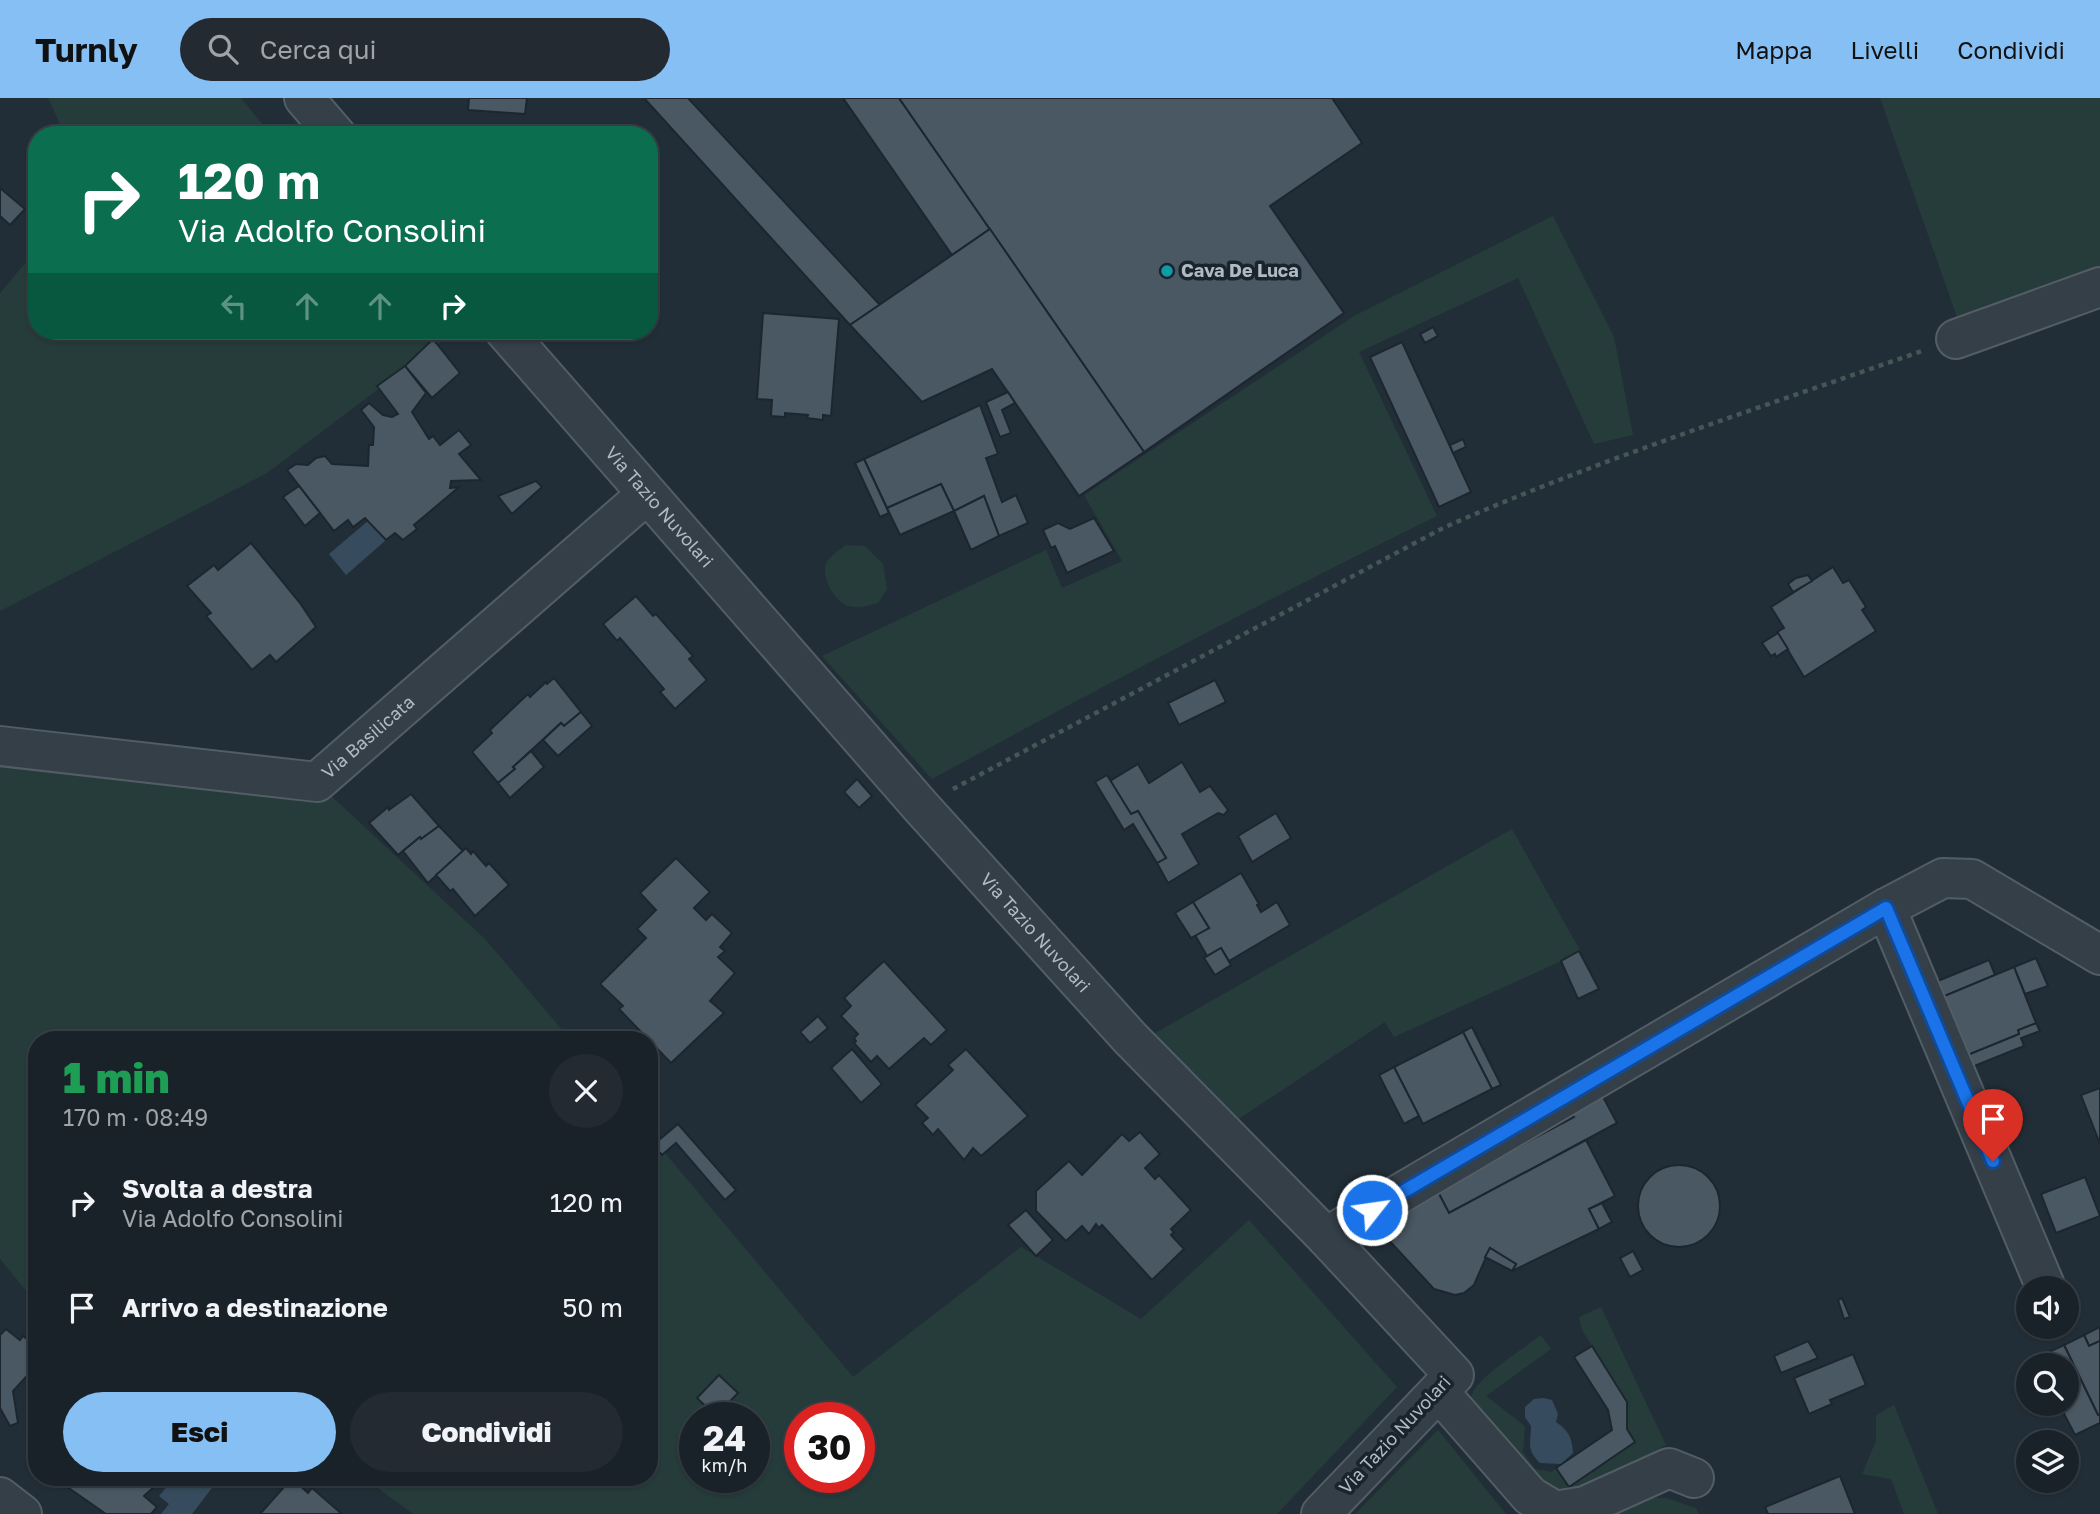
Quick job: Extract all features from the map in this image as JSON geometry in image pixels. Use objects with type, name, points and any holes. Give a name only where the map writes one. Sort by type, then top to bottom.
[{"type":"street","points":[[304,98],[328,126]]},
{"type":"street","points":[[1956,339],[2100,287]]},
{"type":"street","name":"Via Tazio Nuvolari","points":[[512,340],[636,503],[922,808],[1130,1038],[1326,1237],[1454,1375],[1321,1514]]},
{"type":"street","name":"Via Basilicata","points":[[0,746],[317,782],[636,503]]},
{"type":"street","points":[[1326,1237],[1886,908],[1943,878],[1972,879],[2100,955]]},
{"type":"street","points":[[1886,908],[2041,1276]]},
{"type":"street","points":[[1439,1392],[1530,1496],[1555,1511],[1586,1506],[1669,1468],[1694,1478]]},
{"type":"street","points":[[0,1497],[22,1514]]},
{"type":"path","points":[[922,808],[972,778],[1445,527],[1515,496],[1956,339]]},
{"type":"green space","points":[[48,98],[241,98],[264,126],[61,126]]},
{"type":"green space","points":[[1880,98],[2100,98],[2100,267],[1958,320]]},
{"type":"green space","points":[[1553,216],[1614,337],[1633,435],[1594,444],[1518,278],[1359,352],[1437,516],[1183,645],[932,779],[822,656],[1046,550],[1062,588],[1122,561],[1084,495],[1354,316]]},
{"type":"green space","points":[[28,260],[28,340],[442,341],[267,473],[0,611],[0,293]]},
{"type":"green space","points":[[846,545],[865,546],[883,564],[887,589],[878,603],[861,607],[848,606],[839,601],[831,590],[826,577],[826,565],[832,556]]},
{"type":"green space","points":[[0,760],[327,792],[485,939],[563,1031],[28,1031],[28,1293],[0,1259]]},
{"type":"green space","points":[[1512,829],[1581,952],[1394,1037],[1385,1022],[1234,1122],[1150,1036]]},
{"type":"green space","points":[[658,1145],[853,1377],[1021,1247],[1141,1319],[1249,1220],[1397,1387],[1277,1514],[413,1514],[375,1486],[658,1486]]},
{"type":"green space","points":[[1601,1307],[1666,1445],[1578,1498],[1542,1488],[1471,1398],[1474,1390],[1490,1373],[1541,1335],[1551,1349],[1486,1396],[1525,1426],[1523,1452],[1535,1469],[1552,1472],[1556,1468],[1569,1487],[1635,1441],[1627,1429],[1627,1401],[1582,1330],[1579,1317]]},
{"type":"green space","points":[[1894,1405],[1938,1514],[1904,1514],[1891,1479],[1862,1474],[1876,1441],[1876,1415]]},
{"type":"green space","points":[[1438,1430],[1506,1514],[1355,1514]]},
{"type":"green space","points":[[1642,1497],[1667,1498],[1696,1508],[1699,1514],[1606,1514]]},
{"type":"water","points":[[368,521],[386,540],[346,575],[329,554]]},
{"type":"water","points":[[1534,1399],[1552,1400],[1558,1414],[1556,1422],[1567,1432],[1572,1443],[1573,1453],[1561,1464],[1540,1463],[1531,1450],[1531,1426],[1525,1417],[1525,1407]]},
{"type":"water","points":[[167,1486],[213,1486],[192,1514],[161,1514],[169,1504],[159,1496]]},
{"type":"building","points":[[469,98],[527,98],[525,114],[468,110]]},
{"type":"building","points":[[644,98],[688,98],[880,305],[850,325]]},
{"type":"building","points":[[843,98],[899,98],[990,229],[952,255]]},
{"type":"building","name":"Cava De Luca","points":[[899,98],[1332,98],[1362,143],[1270,206],[1344,313],[1144,452]]},
{"type":"building","points":[[0,188],[25,209],[10,225],[0,216]]},
{"type":"building","points":[[990,229],[1144,452],[1079,496],[992,369],[922,402],[850,325]]},
{"type":"building","points":[[763,313],[839,319],[831,416],[823,415],[823,420],[807,418],[808,415],[785,413],[785,417],[771,416],[772,400],[757,399]]},
{"type":"building","points":[[1433,327],[1438,336],[1425,343],[1420,334]]},
{"type":"building","points":[[434,340],[460,373],[432,398],[405,366]]},
{"type":"building","points":[[1402,342],[1471,492],[1439,507],[1370,357]]},
{"type":"building","points":[[405,366],[426,393],[412,412],[429,439],[433,436],[440,445],[459,430],[471,445],[459,454],[481,480],[451,481],[450,488],[459,487],[414,525],[417,529],[403,540],[395,533],[386,540],[365,518],[353,527],[348,520],[334,531],[287,470],[296,464],[308,465],[316,458],[325,456],[332,464],[368,466],[369,445],[373,445],[374,427],[361,410],[369,403],[383,415],[392,417],[398,414],[377,386]]},
{"type":"building","points":[[1008,392],[1015,403],[1002,410],[1011,433],[1000,437],[986,402]]},
{"type":"building","points":[[980,405],[998,454],[986,458],[1002,502],[1016,495],[1028,523],[999,536],[984,496],[954,511],[941,484],[887,508],[864,459]]},
{"type":"building","points":[[1463,439],[1466,447],[1453,453],[1450,445]]},
{"type":"building","points":[[864,459],[889,513],[880,517],[855,463]]},
{"type":"building","points":[[536,481],[542,487],[512,514],[498,496]]},
{"type":"building","points":[[941,484],[954,511],[900,535],[887,508]]},
{"type":"building","points":[[299,486],[320,513],[305,526],[283,497]]},
{"type":"building","points":[[984,496],[999,536],[971,550],[954,511]]},
{"type":"building","points":[[1094,518],[1114,551],[1067,573],[1055,546],[1051,548],[1043,530],[1058,523],[1070,529]]},
{"type":"building","points":[[251,543],[316,627],[276,662],[270,655],[252,670],[206,616],[211,613],[187,586],[214,565],[218,570]]},
{"type":"building","points":[[1833,567],[1843,583],[1849,580],[1866,607],[1862,610],[1876,631],[1804,677],[1777,632],[1784,628],[1771,607]]},
{"type":"building","points":[[1808,575],[1812,581],[1793,592],[1788,584],[1796,578]]},
{"type":"building","points":[[636,596],[653,616],[656,614],[693,656],[689,659],[707,680],[675,709],[660,692],[664,689],[620,638],[617,641],[603,624]]},
{"type":"building","points":[[1778,633],[1788,649],[1776,657],[1775,654],[1771,656],[1762,643]]},
{"type":"building","points":[[554,678],[581,712],[564,726],[561,723],[498,783],[472,752],[492,733],[490,730],[528,694],[530,697]]},
{"type":"building","points":[[1215,680],[1226,702],[1179,725],[1168,703]]},
{"type":"building","points":[[581,712],[592,726],[558,756],[543,740],[561,723],[564,726]]},
{"type":"building","points":[[531,751],[544,767],[510,798],[498,783]]},
{"type":"building","points":[[1182,762],[1200,792],[1210,786],[1228,810],[1224,815],[1218,813],[1182,834],[1199,864],[1168,883],[1157,863],[1166,858],[1138,811],[1131,814],[1110,781],[1138,764],[1149,783]]},
{"type":"building","points":[[1107,775],[1131,814],[1138,811],[1166,858],[1157,863],[1133,824],[1124,830],[1095,782]]},
{"type":"building","points":[[857,779],[872,796],[859,808],[844,792]]},
{"type":"building","points":[[411,794],[439,826],[398,855],[369,823],[388,807],[389,810]]},
{"type":"building","points":[[1276,813],[1291,838],[1252,862],[1238,836]]},
{"type":"building","points":[[439,826],[463,851],[428,883],[403,851]]},
{"type":"building","points":[[466,848],[471,854],[473,851],[486,866],[489,863],[509,885],[475,916],[453,889],[450,891],[436,875]]},
{"type":"building","points":[[676,858],[710,892],[694,908],[706,920],[712,914],[732,933],[720,947],[725,951],[718,957],[735,973],[710,1001],[724,1013],[671,1063],[658,1050],[658,1031],[640,1031],[619,1009],[623,1006],[600,984],[646,938],[637,929],[656,910],[640,893]]},
{"type":"building","points":[[1241,873],[1261,912],[1277,902],[1290,925],[1229,961],[1221,948],[1207,956],[1195,935],[1209,928],[1193,902]]},
{"type":"building","points":[[1193,902],[1209,928],[1191,938],[1175,913]]},
{"type":"building","points":[[1221,948],[1231,965],[1215,975],[1204,958]]},
{"type":"building","points":[[1579,951],[1599,989],[1578,999],[1561,961]]},
{"type":"building","points":[[2036,958],[2048,986],[2025,994],[2014,967]]},
{"type":"building","points":[[1989,960],[1995,975],[1942,997],[1965,1056],[2019,1034],[2018,1030],[2036,1023],[2040,1031],[2021,1038],[2024,1046],[1962,1071],[1928,985]]},
{"type":"building","points":[[884,961],[947,1030],[931,1045],[924,1038],[889,1069],[877,1056],[871,1062],[854,1043],[858,1034],[841,1016],[851,1006],[844,998]]},
{"type":"building","points":[[2014,967],[2036,1023],[2018,1030],[2019,1034],[1965,1056],[1942,997]]},
{"type":"building","points":[[818,1016],[828,1028],[810,1043],[800,1032]]},
{"type":"building","points":[[1472,1027],[1501,1085],[1492,1089],[1463,1032]]},
{"type":"building","points":[[1463,1032],[1492,1089],[1423,1124],[1394,1067]]},
{"type":"building","points":[[852,1049],[882,1084],[861,1103],[831,1068]]},
{"type":"building","points":[[966,1049],[1028,1116],[981,1156],[973,1148],[964,1160],[938,1129],[933,1135],[922,1123],[928,1118],[915,1105],[953,1070],[948,1065]]},
{"type":"building","points":[[1394,1067],[1419,1116],[1404,1124],[1379,1075]]},
{"type":"building","points":[[2100,1088],[2100,1144],[2081,1095]]},
{"type":"building","points":[[1601,1093],[1617,1123],[1449,1213],[1437,1190],[1574,1117],[1570,1109]]},
{"type":"building","points":[[678,1124],[736,1190],[725,1200],[676,1143],[662,1155],[658,1151],[658,1141]]},
{"type":"building","points":[[1140,1132],[1160,1154],[1145,1168],[1155,1179],[1159,1175],[1191,1210],[1171,1229],[1174,1232],[1171,1235],[1184,1249],[1152,1280],[1102,1225],[1099,1228],[1096,1224],[1089,1234],[1082,1226],[1066,1241],[1036,1211],[1036,1191],[1069,1161],[1082,1175],[1122,1134],[1129,1141]]},
{"type":"building","points":[[1586,1140],[1615,1196],[1589,1209],[1599,1229],[1512,1271],[1516,1264],[1490,1248],[1474,1285],[1464,1293],[1455,1295],[1434,1289],[1372,1222],[1437,1190],[1449,1213]]},
{"type":"building","points":[[1671,1165],[1687,1165],[1702,1172],[1713,1183],[1720,1198],[1717,1222],[1708,1235],[1687,1247],[1671,1247],[1656,1240],[1645,1229],[1638,1214],[1638,1198],[1645,1183],[1656,1172]]},
{"type":"building","points":[[2085,1177],[2100,1216],[2056,1233],[2041,1194]]},
{"type":"building","points":[[1602,1203],[1612,1222],[1599,1229],[1589,1209]]},
{"type":"building","points":[[1026,1210],[1053,1240],[1036,1256],[1008,1225]]},
{"type":"building","points":[[1490,1248],[1516,1264],[1512,1271],[1485,1257]]},
{"type":"building","points":[[1633,1251],[1643,1270],[1630,1277],[1620,1258]]},
{"type":"building","points":[[1842,1298],[1850,1317],[1844,1319],[1838,1300]]},
{"type":"building","points":[[2100,1327],[2100,1341],[2089,1346],[2084,1335]]},
{"type":"building","points":[[6,1329],[20,1340],[23,1336],[28,1340],[28,1375],[13,1391],[18,1423],[10,1426],[0,1408],[0,1335]]},
{"type":"building","points":[[2084,1335],[2089,1346],[2100,1341],[2100,1415],[2079,1376],[2079,1353],[2068,1353],[2064,1345]]},
{"type":"building","points":[[1808,1341],[1818,1358],[1781,1373],[1774,1356]]},
{"type":"building","points":[[2064,1345],[2068,1353],[2047,1353]]},
{"type":"building","points":[[1592,1346],[1627,1402],[1627,1429],[1635,1442],[1569,1487],[1556,1468],[1612,1430],[1608,1410],[1574,1357]]},
{"type":"building","points":[[1853,1354],[1866,1385],[1830,1400],[1832,1404],[1809,1414],[1794,1378]]},
{"type":"building","points":[[719,1375],[738,1393],[729,1402],[701,1402],[697,1398]]},
{"type":"building","points":[[2079,1376],[2100,1415],[2100,1423],[2079,1433],[2079,1430],[2072,1430],[2065,1416],[2079,1416]]},
{"type":"building","points":[[1840,1476],[1855,1514],[1768,1514],[1765,1507]]},
{"type":"building","points":[[66,1486],[155,1486],[144,1496],[157,1507],[151,1514],[106,1514]]},
{"type":"building","points":[[285,1486],[301,1486],[308,1493],[312,1488],[342,1514],[260,1514]]},
{"type":"place","name":"Cava De Luca","points":[[1167,271]]},
{"type":"route","points":[[1372,1210],[1886,908],[1993,1161]]}]
